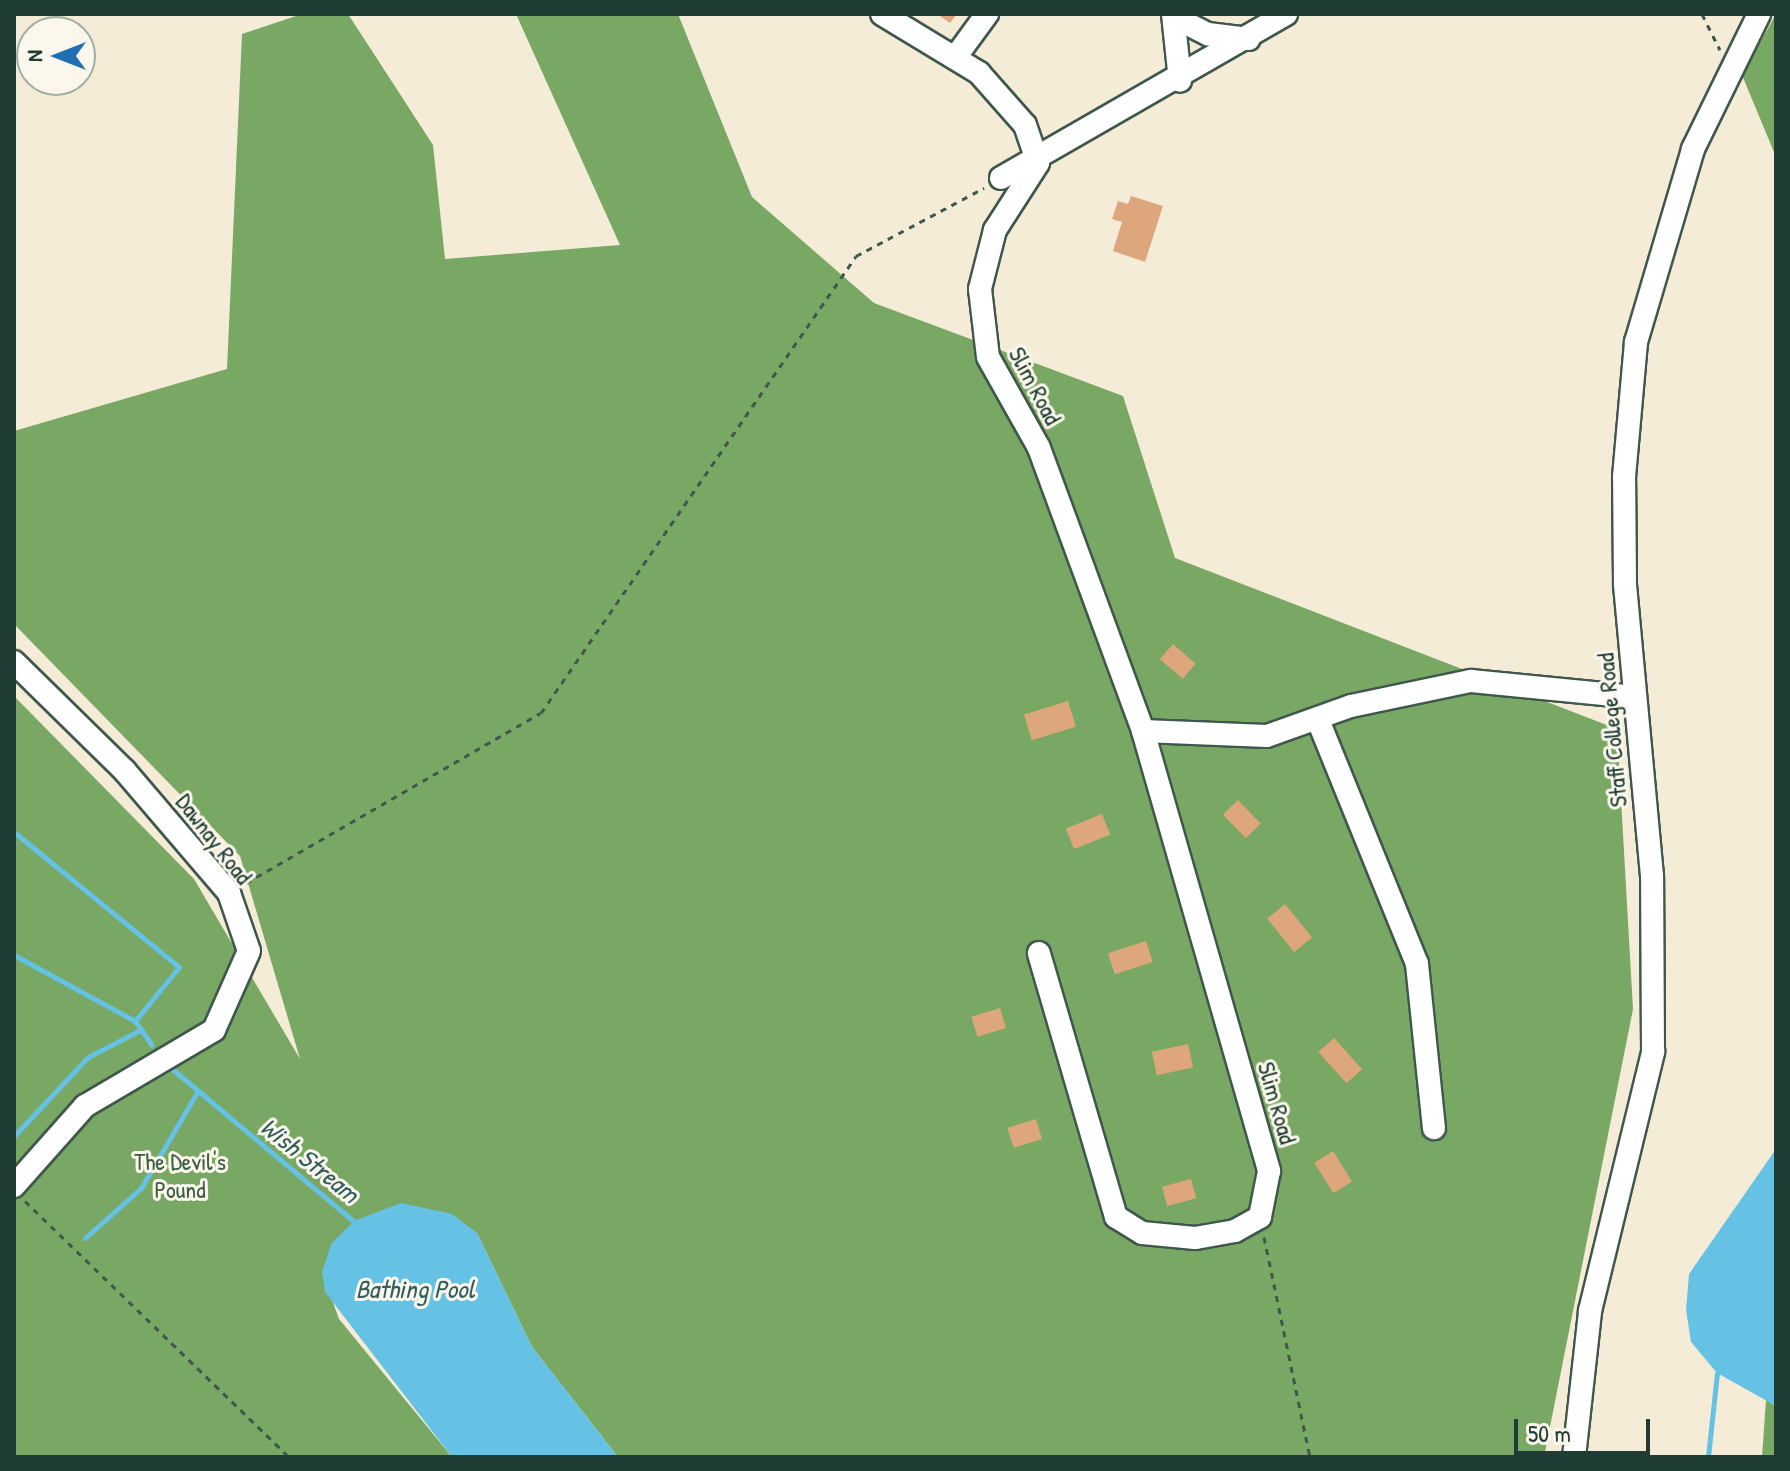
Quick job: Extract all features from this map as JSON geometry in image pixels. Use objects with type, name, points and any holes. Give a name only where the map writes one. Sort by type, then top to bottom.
[{"type":"street","points":[[882,14],[939,54],[957,55],[1025,125],[1038,163],[1001,178]]},
{"type":"street","points":[[957,55],[987,14]]},
{"type":"street","points":[[1175,16],[1208,34],[1250,39],[1286,14]]},
{"type":"street","name":"Staff College Road","points":[[1574,1457],[1590,1311],[1653,1052],[1652,876],[1634,697],[1624,477],[1636,342],[1668,218],[1730,69],[1759,14]]},
{"type":"street","points":[[1175,16],[1180,81]]},
{"type":"street","name":"Slim Road","points":[[1250,39],[1038,163],[995,230],[980,289],[988,357],[1039,448],[1143,731],[1269,1171],[1260,1217]]},
{"type":"street","name":"Dawnay Road","points":[[14,662],[124,770],[229,893],[249,951],[214,1030],[85,1106],[21,1164],[14,1188]]},
{"type":"street","points":[[1143,731],[1267,736],[1471,681],[1634,697]]},
{"type":"street","points":[[1318,720],[1417,964],[1434,1128]]},
{"type":"street","points":[[1039,953],[1116,1217],[1142,1233],[1195,1238],[1235,1231],[1260,1217]]},
{"type":"path","points":[[1702,14],[1730,69]]},
{"type":"path","points":[[229,893],[541,713],[856,256],[1001,178]]},
{"type":"path","points":[[14,1188],[289,1457]]},
{"type":"path","points":[[1260,1217],[1310,1457]]},
{"type":"green space","name":"The Devil's Pound","points":[[302,14],[348,14],[433,145],[445,259],[620,245],[516,14],[678,14],[752,197],[874,303],[1123,396],[1175,558],[1617,729],[1633,1009],[1544,1457],[618,1457],[532,1347],[477,1233],[322,1272],[339,1319],[452,1457],[14,1457],[14,696],[194,879],[300,1059],[240,856],[14,624],[14,431],[227,369],[242,34]]},
{"type":"green space","points":[[1776,14],[1776,157],[1742,75]]},
{"type":"green space","points":[[1766,1400],[1776,1406],[1776,1457],[1762,1457]]},
{"type":"water","points":[[1776,1149],[1776,1406],[1717,1373],[1691,1342],[1686,1310],[1689,1274]]},
{"type":"water","name":"Bathing Pool","points":[[401,1203],[452,1214],[477,1233],[532,1347],[618,1457],[452,1457],[325,1292],[322,1272],[331,1244],[354,1221]]},
{"type":"building","points":[[937,14],[957,14],[950,23]]},
{"type":"building","points":[[1131,196],[1163,206],[1145,262],[1113,251],[1122,222],[1112,219],[1118,201],[1128,204]]},
{"type":"building","points":[[1173,644],[1196,664],[1183,679],[1160,659]]},
{"type":"building","points":[[1068,701],[1076,727],[1032,740],[1024,714]]},
{"type":"building","points":[[1238,800],[1261,824],[1246,838],[1223,815]]},
{"type":"building","points":[[1102,814],[1110,834],[1074,849],[1066,829]]},
{"type":"building","points":[[1285,904],[1312,937],[1294,952],[1267,918]]},
{"type":"building","points":[[1146,941],[1153,962],[1115,974],[1108,953]]},
{"type":"building","points":[[1000,1008],[1006,1028],[977,1037],[971,1017]]},
{"type":"building","points":[[1334,1038],[1362,1069],[1346,1083],[1318,1052]]},
{"type":"building","points":[[1188,1044],[1193,1067],[1157,1075],[1152,1052]]},
{"type":"building","points":[[1036,1119],[1042,1139],[1013,1148],[1007,1128]]},
{"type":"building","points":[[1333,1151],[1352,1182],[1333,1193],[1314,1163]]},
{"type":"building","points":[[1191,1179],[1196,1198],[1167,1206],[1162,1187]]},
{"type":"waterway","name":"Wish Stream","points":[[14,832],[179,967],[135,1021]]},
{"type":"waterway","points":[[14,955],[135,1021],[152,1045]]},
{"type":"waterway","points":[[14,1136],[88,1057],[140,1030]]},
{"type":"waterway","name":"Wish Stream","points":[[171,1068],[357,1224]]},
{"type":"waterway","points":[[85,1238],[141,1188],[196,1094]]},
{"type":"waterway","points":[[1708,1457],[1717,1373]]}]
